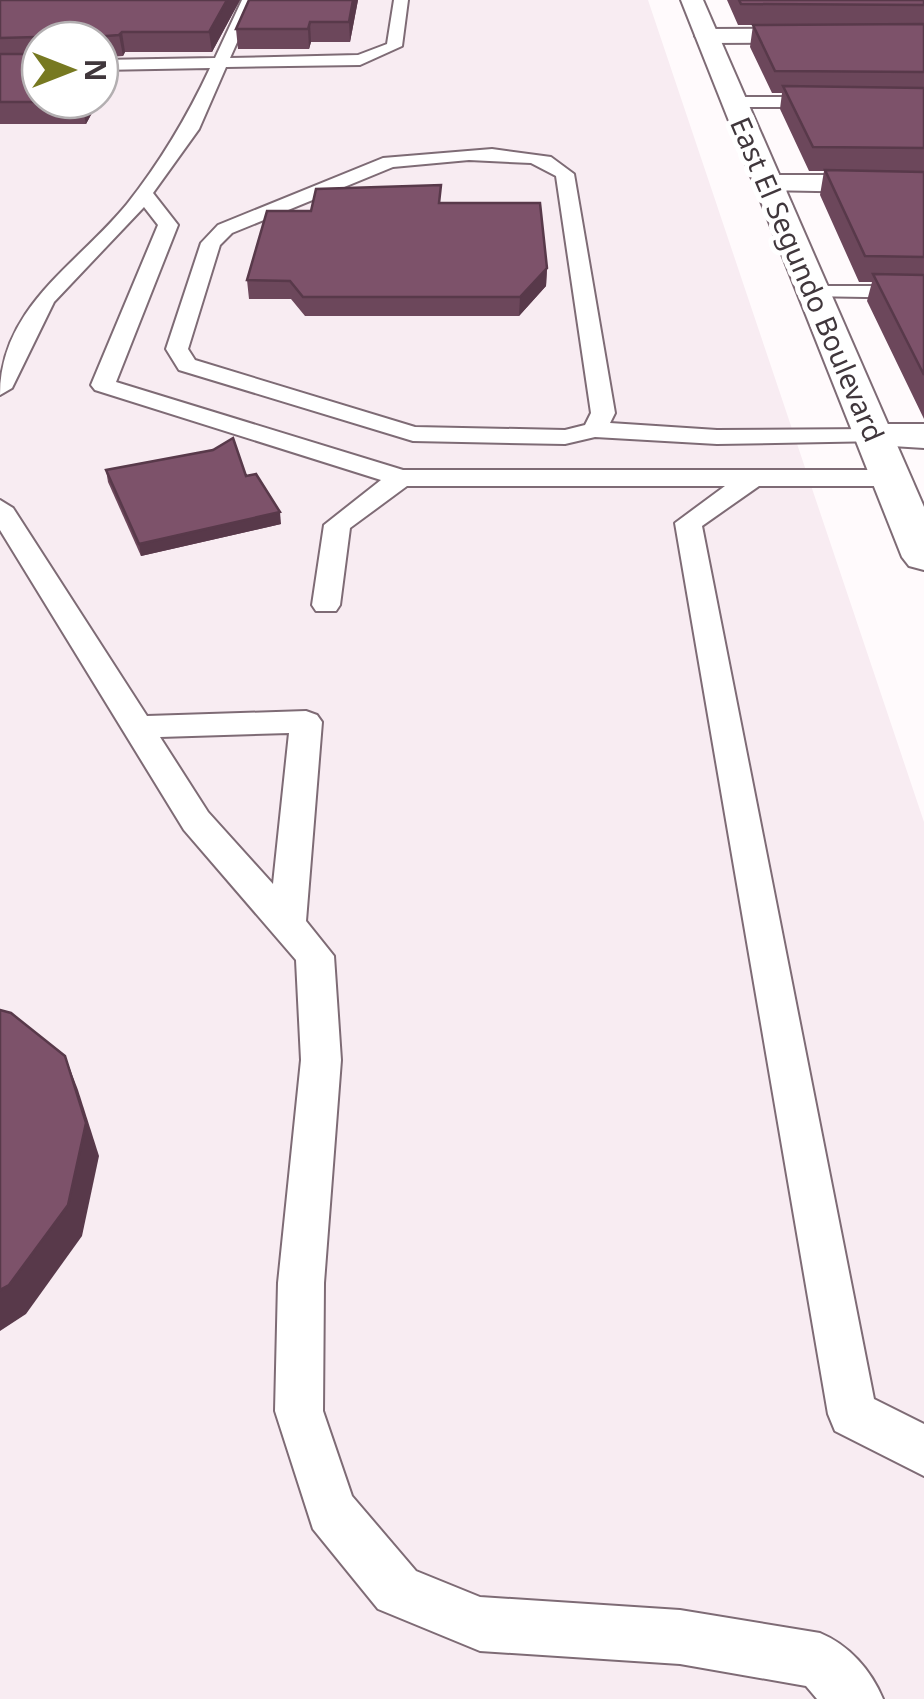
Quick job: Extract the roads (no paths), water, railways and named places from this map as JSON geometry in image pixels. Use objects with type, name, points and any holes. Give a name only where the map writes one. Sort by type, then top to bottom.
[{"type":"main road","name":"East El Segundo Boulevard","points":[[692,0],[924,558]]},
{"type":"main road","points":[[707,36],[924,36]]},
{"type":"main road","points":[[768,184],[924,184]]},
{"type":"main road","points":[[874,436],[924,436]]},
{"type":"lane","points":[[0,388],[45,299],[144,194],[190,128],[248,0]]},
{"type":"lane","points":[[120,66],[318,63],[382,54],[394,46],[400,0]]},
{"type":"lane","points":[[734,102],[924,102]]},
{"type":"lane","points":[[594,430],[604,413],[565,174],[543,160],[464,156],[388,162],[225,229],[211,243],[177,349],[187,365],[229,381],[413,434],[565,437],[594,430],[718,437],[874,436]]},
{"type":"lane","points":[[144,194],[168,225],[103,384],[401,478],[892,478]]},
{"type":"lane","points":[[814,292],[924,292]]},
{"type":"lane","points":[[326,605],[336,525],[401,478]]},
{"type":"lane","points":[[753,478],[688,523],[852,1414],[924,1451]]},
{"type":"lane","points":[[0,508],[196,821],[316,956],[321,1060],[301,1283],[300,1411],[332,1512],[397,1590],[480,1624],[680,1637],[820,1661],[855,1699]]},
{"type":"lane","points":[[138,727],[306,722],[286,925]]}]
